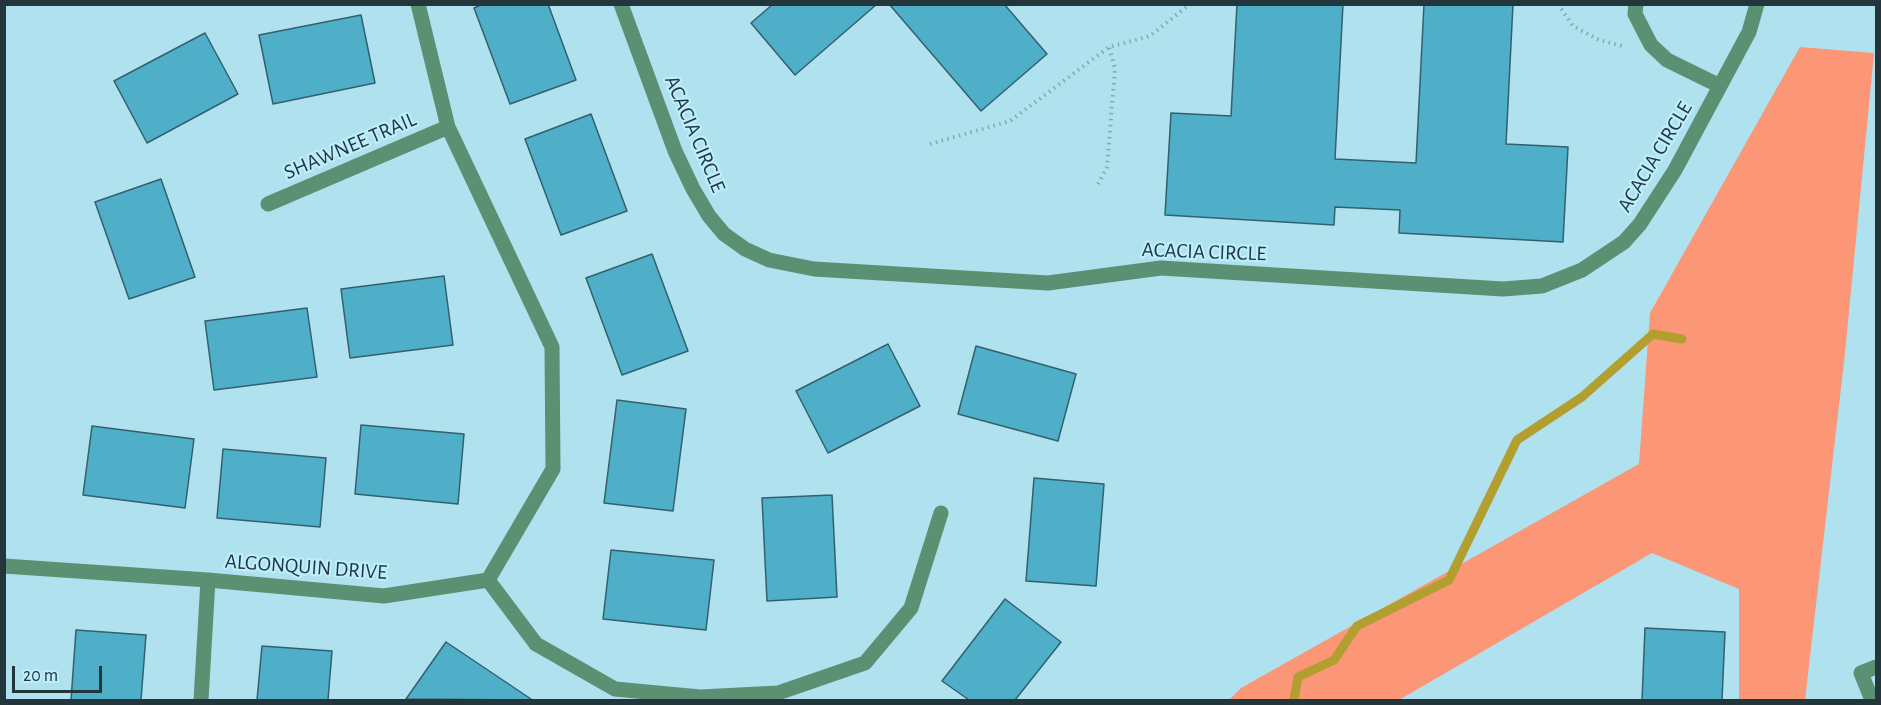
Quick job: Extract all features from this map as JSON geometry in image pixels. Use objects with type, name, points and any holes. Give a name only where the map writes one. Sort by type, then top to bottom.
[{"type":"street","points":[[418,4],[448,127],[552,346],[553,469],[488,580],[536,644],[615,689],[700,697],[778,693],[865,663],[911,608],[941,513]]},
{"type":"street","name":"ACACIA CIRCLE","points":[[621,4],[675,151],[709,216],[724,234],[745,249],[769,260],[814,269],[1048,283],[1161,268],[1503,289],[1542,286],[1582,270],[1607,255],[1640,224],[1666,186],[1749,32],[1757,4]]},
{"type":"street","points":[[1636,4],[1635,14],[1651,45],[1667,60],[1720,86]]},
{"type":"street","name":"SHAWNEE TRAIL","points":[[268,204],[448,127]]},
{"type":"street","name":"ALGONQUIN DRIVE","points":[[4,567],[208,580],[384,596],[488,580]]},
{"type":"street","points":[[201,700],[208,580]]},
{"type":"street","points":[[1872,700],[1861,673],[1876,666]]},
{"type":"path","points":[[930,144],[1010,121],[1109,47],[1150,36],[1190,4]]},
{"type":"path","points":[[1558,4],[1573,26],[1599,40],[1630,48],[1651,45]]},
{"type":"path","points":[[1098,184],[1107,167],[1114,68],[1109,47]]},
{"type":"shaded area","points":[[1800,47],[1874,53],[1845,353],[1805,700],[1739,700],[1739,589],[1652,553],[1399,700],[1229,700],[1241,688],[1639,464],[1650,313]]},
{"type":"building","points":[[483,4],[548,4],[576,80],[510,104],[474,8]]},
{"type":"building","points":[[773,4],[877,4],[795,75],[751,23]]},
{"type":"building","points":[[889,4],[1004,4],[1047,54],[981,111]]},
{"type":"building","points":[[1237,4],[1343,4],[1335,159],[1416,163],[1424,4],[1513,4],[1506,144],[1568,147],[1563,242],[1399,233],[1400,210],[1335,207],[1334,225],[1165,215],[1171,113],[1231,116]]},
{"type":"building","points":[[361,15],[375,83],[273,104],[259,35]]},
{"type":"building","points":[[205,33],[238,94],[147,143],[114,81]]},
{"type":"building","points":[[591,114],[627,211],[561,235],[525,139]]},
{"type":"building","points":[[161,179],[195,277],[129,299],[95,202]]},
{"type":"building","points":[[652,254],[688,351],[622,375],[586,278]]},
{"type":"building","points":[[444,276],[453,345],[350,358],[341,289]]},
{"type":"building","points":[[307,308],[317,377],[214,390],[205,321]]},
{"type":"building","points":[[888,344],[920,406],[828,453],[796,391]]},
{"type":"building","points":[[976,346],[1076,374],[1058,441],[958,414]]},
{"type":"building","points":[[617,400],[686,409],[673,511],[604,503]]},
{"type":"building","points":[[361,425],[464,434],[458,504],[355,494]]},
{"type":"building","points":[[92,426],[194,439],[185,508],[83,495]]},
{"type":"building","points":[[223,449],[326,458],[320,527],[217,518]]},
{"type":"building","points":[[1034,478],[1104,484],[1096,586],[1026,581]]},
{"type":"building","points":[[832,495],[837,597],[767,601],[762,498]]},
{"type":"building","points":[[611,550],[714,560],[706,630],[603,619]]},
{"type":"building","points":[[1005,599],[1061,642],[1015,700],[969,700],[942,681]]},
{"type":"building","points":[[1645,628],[1725,632],[1722,700],[1642,700]]},
{"type":"building","points":[[76,630],[146,635],[141,700],[71,700]]},
{"type":"building","points":[[446,642],[531,699],[531,700],[406,699]]},
{"type":"building","points":[[262,646],[332,651],[328,700],[257,700]]},
{"type":"waterway","points":[[1294,700],[1298,677],[1334,660],[1357,626],[1449,580],[1517,440],[1582,397],[1653,334],[1682,339]]}]
